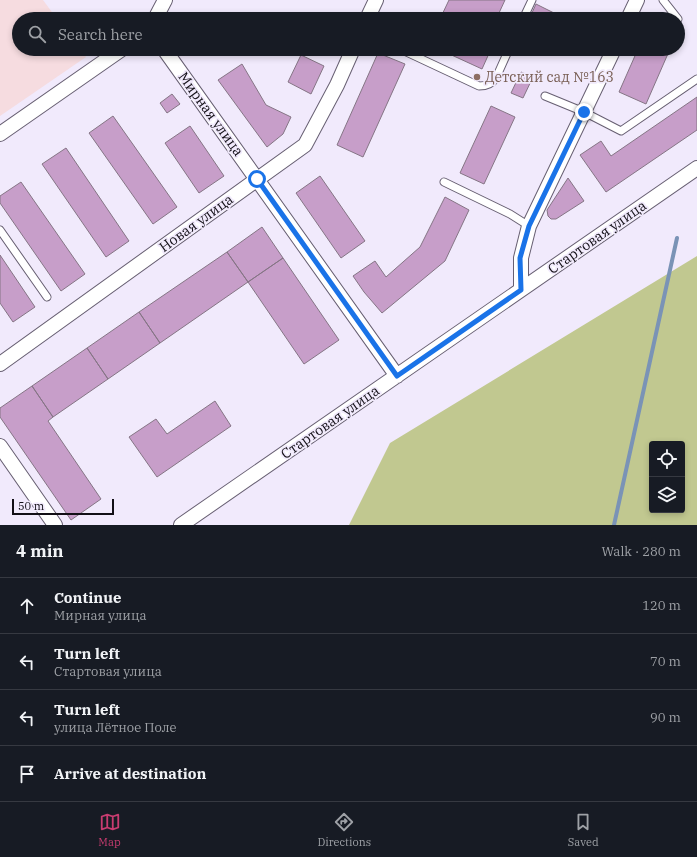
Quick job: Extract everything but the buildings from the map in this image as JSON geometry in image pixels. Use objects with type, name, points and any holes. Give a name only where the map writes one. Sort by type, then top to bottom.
[{"type":"street","points":[[158,12],[164,0]]},
{"type":"street","points":[[370,12],[376,0]]},
{"type":"street","points":[[631,12],[637,0]]},
{"type":"street","points":[[0,134],[112,56]]},
{"type":"street","name":"Мирная улица","points":[[169,56],[397,376]]},
{"type":"street","name":"Новая улица","points":[[0,364],[305,145],[337,85],[350,56]]},
{"type":"street","points":[[521,290],[520,258],[529,226],[611,56]]},
{"type":"street","name":"Стартовая улица","points":[[181,525],[697,168]]},
{"type":"street","points":[[0,446],[55,525]]},
{"type":"lane","points":[[526,12],[532,0]]},
{"type":"lane","points":[[663,0],[673,12]]},
{"type":"lane","points":[[415,56],[479,86],[485,86],[493,82],[496,78],[506,56]]},
{"type":"lane","points":[[545,96],[584,112],[621,131],[697,79]]},
{"type":"lane","points":[[444,182],[510,214],[529,226]]},
{"type":"lane","points":[[0,230],[47,297]]},
{"type":"shaded area","points":[[0,0],[43,0],[52,12],[12,12],[12,56],[86,57],[0,116]]},
{"type":"green space","points":[[697,256],[697,525],[349,525],[390,443]]},
{"type":"waterway","points":[[614,525],[677,238]]},
{"type":"place","name":"Детский сад №163","points":[[477,77]]},
{"type":"route","points":[[257,179],[397,376],[521,290],[520,258],[529,226],[584,112]]}]
